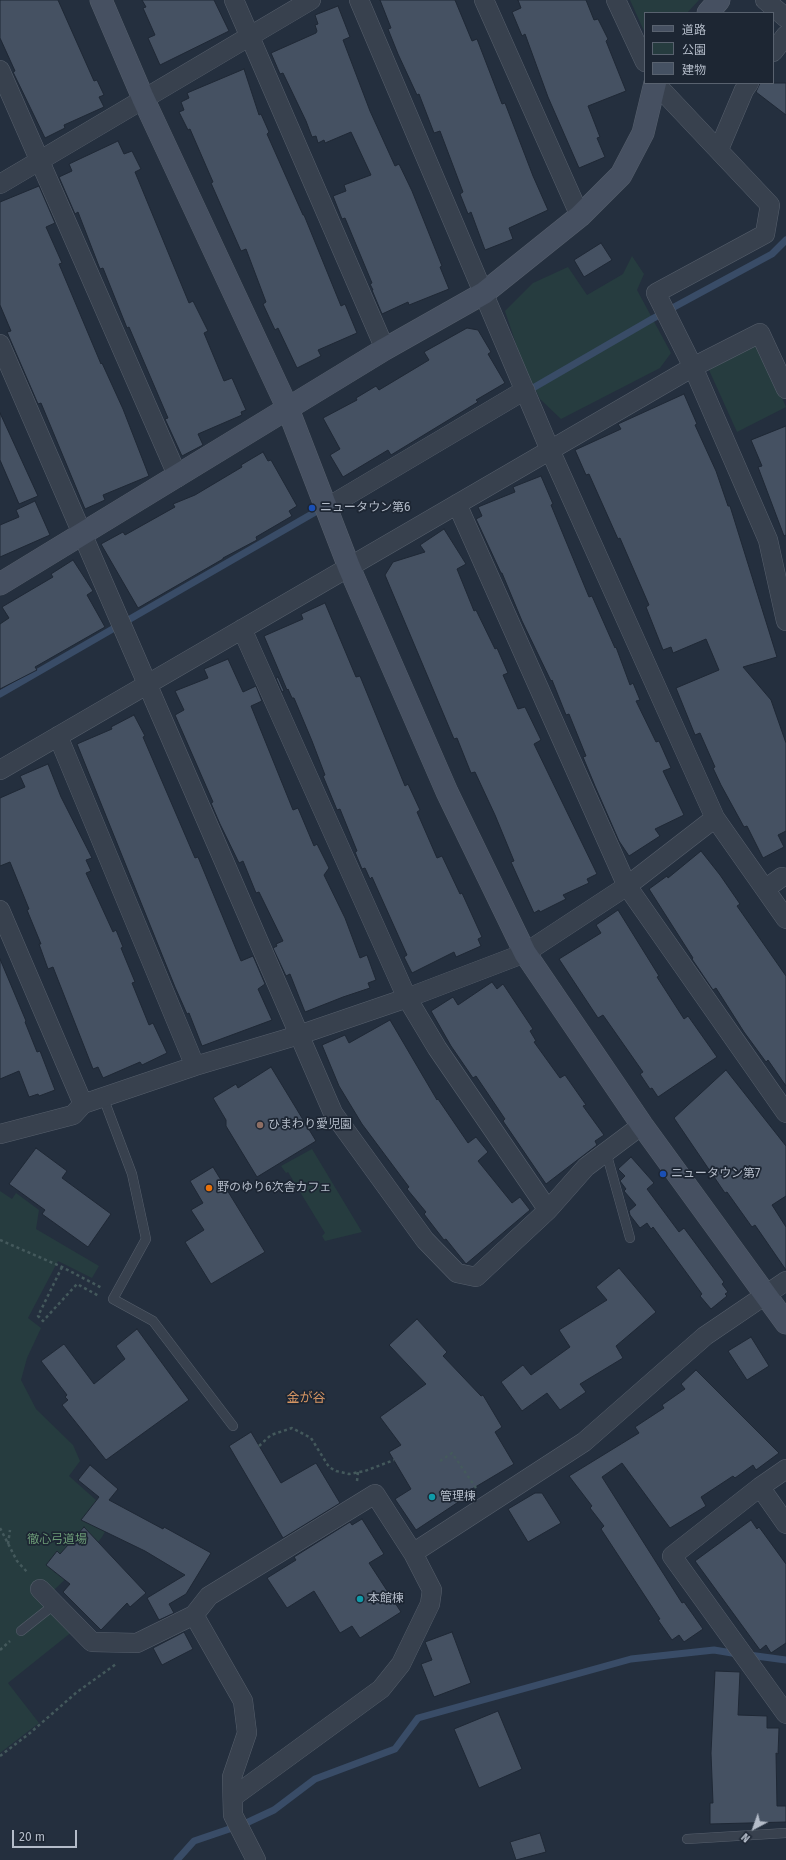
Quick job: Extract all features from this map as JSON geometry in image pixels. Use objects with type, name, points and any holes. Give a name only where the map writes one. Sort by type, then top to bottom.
[{"type":"street","points":[[101,0],[143,98],[288,409],[349,567],[447,792],[525,953],[642,1125],[786,1322]]},
{"type":"street","points":[[234,0],[385,349]]},
{"type":"street","points":[[0,184],[40,162],[143,98],[311,0]]},
{"type":"street","points":[[359,0],[550,450],[714,818],[786,918]]},
{"type":"street","points":[[484,0],[580,216]]},
{"type":"street","points":[[616,0],[644,60]]},
{"type":"street","points":[[709,12],[719,0]]},
{"type":"street","points":[[765,0],[786,18]]},
{"type":"street","points":[[774,51],[786,35]]},
{"type":"street","points":[[0,70],[178,476]]},
{"type":"street","points":[[0,584],[385,349],[484,293],[580,216],[621,174],[643,133],[655,84]]},
{"type":"street","points":[[656,84],[770,205],[765,234],[656,293],[693,367],[768,540],[786,621]]},
{"type":"street","points":[[719,150],[744,90],[749,84]]},
{"type":"street","points":[[0,770],[693,367],[760,333],[786,389]]},
{"type":"street","points":[[0,344],[333,1113],[425,1240],[457,1273],[476,1277],[548,1210],[586,1167],[642,1125]]},
{"type":"street","points":[[326,508],[525,390]]},
{"type":"street","points":[[457,504],[626,886],[786,1113]]},
{"type":"street","points":[[242,629],[407,998],[437,1048],[548,1210]]},
{"type":"street","points":[[58,736],[195,1066]]},
{"type":"street","points":[[0,1134],[73,1115],[83,1104],[195,1066],[300,1035],[407,998],[525,953],[626,886],[714,818]]},
{"type":"street","points":[[765,889],[782,877]]},
{"type":"street","points":[[0,910],[83,1104]]},
{"type":"street","points":[[413,1553],[584,1442],[704,1336],[786,1281]]},
{"type":"street","points":[[786,1469],[760,1486],[672,1556],[786,1714]]},
{"type":"street","points":[[760,1486],[786,1524]]},
{"type":"street","points":[[40,1589],[92,1642],[136,1643],[194,1615],[209,1596],[375,1494],[413,1553],[432,1590],[430,1604],[401,1664],[381,1689],[233,1806]]},
{"type":"street","points":[[194,1615],[243,1701],[247,1733],[232,1777],[233,1806],[243,1834],[256,1860]]},
{"type":"lane","points":[[104,1097],[132,1174],[146,1239],[113,1299],[153,1321],[233,1426]]},
{"type":"lane","points":[[606,1152],[630,1238]]},
{"type":"lane","points":[[21,1631],[55,1604]]},
{"type":"lane","points":[[687,1839],[786,1833]]},
{"type":"path","points":[[0,1240],[62,1267],[103,1288]]},
{"type":"path","points":[[62,1267],[38,1316],[44,1321],[77,1284],[99,1296],[113,1299]]},
{"type":"path","points":[[260,1446],[271,1435],[292,1428],[311,1438],[329,1467],[336,1471],[349,1474],[365,1471],[394,1460]]},
{"type":"path","points":[[440,1461],[452,1453],[488,1505]]},
{"type":"path","points":[[0,1528],[17,1562]]},
{"type":"path","points":[[8,1545],[10,1530]]},
{"type":"path","points":[[0,1756],[30,1733],[77,1692],[134,1652],[136,1643]]},
{"type":"green space","points":[[630,0],[699,0],[688,12],[644,12],[644,31]]},
{"type":"green space","points":[[632,256],[644,274],[637,290],[671,353],[660,368],[561,419],[540,399],[521,359],[505,311],[533,283],[568,267],[587,295],[623,274]]},
{"type":"green space","points":[[758,343],[786,407],[737,432],[709,370]]},
{"type":"green space","points":[[312,1149],[362,1232],[325,1241],[322,1236],[325,1233],[288,1172],[286,1173],[281,1166]]},
{"type":"green space","name":"徹心弓道場","points":[[0,1191],[12,1199],[16,1193],[39,1210],[36,1229],[99,1266],[92,1278],[58,1261],[28,1318],[41,1328],[27,1358],[21,1380],[36,1409],[73,1445],[80,1461],[69,1476],[114,1516],[102,1537],[78,1567],[55,1589],[48,1605],[73,1631],[8,1683],[39,1723],[0,1753]]},
{"type":"building","points":[[0,0],[58,0],[94,81],[97,80],[104,95],[99,97],[104,107],[64,125],[65,128],[45,138],[13,72],[15,71],[0,38]]},
{"type":"building","points":[[142,0],[214,0],[229,31],[160,65],[148,38],[155,35],[143,8],[146,7]]},
{"type":"building","points":[[380,0],[455,0],[472,41],[477,39],[502,104],[505,103],[533,176],[548,210],[509,228],[513,239],[485,250],[471,212],[468,214],[460,194],[463,192],[440,131],[434,133],[419,94],[417,95],[398,54],[388,29],[391,28]]},
{"type":"building","points":[[518,0],[586,0],[594,20],[598,19],[608,39],[606,41],[626,91],[588,106],[600,137],[597,138],[605,157],[579,168],[548,97],[525,34],[522,36],[512,12],[521,8]]},
{"type":"building","points":[[338,6],[350,37],[343,40],[370,111],[395,166],[399,164],[412,191],[442,266],[440,267],[449,289],[409,305],[408,302],[382,314],[370,284],[372,283],[345,218],[342,219],[333,196],[346,191],[344,185],[371,175],[351,132],[325,143],[324,140],[318,143],[316,136],[312,137],[283,73],[280,74],[271,53],[316,33],[317,31],[315,25],[318,24],[315,15]]},
{"type":"building","points":[[244,69],[259,115],[261,114],[269,132],[267,134],[304,215],[341,306],[345,304],[357,333],[318,350],[321,356],[297,368],[278,328],[275,330],[263,304],[266,302],[246,249],[241,251],[211,183],[213,182],[190,129],[188,130],[179,112],[184,110],[181,102],[189,98],[187,93]]},
{"type":"building","points":[[786,83],[786,115],[756,92],[760,84]]},
{"type":"building","points":[[118,141],[124,154],[132,151],[141,169],[135,172],[189,303],[193,301],[208,331],[204,333],[224,381],[232,378],[246,410],[241,412],[242,415],[198,434],[203,445],[182,456],[165,419],[168,418],[129,327],[127,328],[103,268],[100,269],[78,212],[75,214],[59,177],[72,171],[69,164]]},
{"type":"building","points":[[39,186],[55,223],[46,227],[62,263],[59,264],[101,364],[102,363],[123,409],[149,476],[103,495],[105,500],[85,509],[41,403],[38,404],[7,332],[11,331],[0,305],[0,202]]},
{"type":"building","points":[[601,243],[612,260],[584,277],[574,260]]},
{"type":"building","points":[[467,328],[478,330],[491,352],[488,354],[505,383],[476,400],[478,402],[391,455],[388,450],[343,477],[330,455],[340,449],[323,418],[357,400],[356,398],[376,386],[379,390],[429,360],[424,352]]},
{"type":"building","points":[[684,394],[697,424],[695,425],[716,471],[728,506],[730,506],[777,657],[743,667],[771,700],[786,743],[786,831],[778,835],[784,847],[763,858],[747,826],[744,827],[721,785],[700,733],[695,735],[676,688],[719,670],[706,639],[673,653],[671,647],[663,650],[646,607],[649,605],[620,538],[618,539],[589,474],[586,475],[575,450],[621,429],[618,424]]},
{"type":"building","points":[[0,413],[38,496],[19,504],[0,460]]},
{"type":"building","points":[[786,426],[786,535],[784,536],[758,467],[762,466],[751,440]]},
{"type":"building","points":[[263,452],[268,461],[271,460],[297,506],[289,511],[292,516],[256,537],[257,540],[223,558],[138,608],[101,544],[123,532],[125,535],[175,507],[173,504],[195,495],[242,467],[241,465]]},
{"type":"building","points":[[541,476],[553,504],[551,505],[589,597],[592,596],[615,648],[616,647],[630,685],[633,683],[640,700],[636,701],[656,742],[659,741],[671,768],[663,771],[684,815],[655,829],[660,836],[629,856],[619,841],[595,786],[583,757],[586,756],[569,714],[566,715],[552,680],[551,681],[522,621],[502,573],[476,519],[482,516],[478,507],[515,492],[513,487]]},
{"type":"building","points":[[35,501],[50,535],[0,557],[0,525],[19,517],[16,510]]},
{"type":"building","points":[[444,529],[466,564],[457,569],[474,611],[476,610],[495,649],[497,648],[508,673],[503,675],[518,709],[525,707],[541,740],[534,744],[597,874],[587,879],[589,883],[563,895],[566,899],[540,912],[539,910],[534,913],[511,862],[514,861],[495,815],[475,772],[471,773],[457,738],[454,739],[385,575],[393,562],[425,552],[420,545]]},
{"type":"building","points":[[73,560],[93,591],[87,595],[105,627],[35,667],[37,670],[0,689],[0,624],[9,618],[2,607],[53,577],[51,574]]},
{"type":"building","points":[[325,603],[356,677],[360,676],[405,786],[408,784],[420,810],[417,812],[437,858],[442,856],[460,894],[462,893],[482,937],[478,939],[481,946],[456,957],[454,952],[412,973],[404,957],[407,955],[372,877],[370,879],[365,868],[362,869],[355,852],[357,851],[340,809],[337,810],[323,776],[325,775],[294,698],[292,698],[288,689],[287,690],[264,636],[303,619],[301,614]]},
{"type":"building","points":[[228,659],[243,692],[256,686],[262,701],[251,706],[293,810],[298,808],[314,846],[317,844],[329,868],[324,875],[345,918],[360,958],[367,955],[376,980],[368,983],[370,988],[305,1012],[290,974],[286,976],[273,948],[277,946],[276,944],[283,941],[259,892],[256,893],[243,861],[239,863],[220,824],[211,803],[213,802],[175,715],[184,710],[175,691],[208,678],[204,669]]},
{"type":"building","points":[[278,677],[284,691],[282,692],[276,678]]},
{"type":"building","points":[[134,715],[145,736],[143,737],[195,858],[198,857],[241,961],[253,956],[265,984],[258,989],[272,1020],[202,1046],[189,1013],[187,1014],[175,987],[77,744],[112,729],[111,727]]},
{"type":"building","points":[[48,764],[61,797],[92,858],[86,860],[91,871],[86,873],[113,932],[116,930],[123,947],[121,948],[135,982],[132,983],[149,1025],[153,1023],[167,1053],[142,1065],[140,1062],[103,1078],[98,1067],[93,1069],[53,967],[48,969],[39,944],[41,944],[27,910],[29,909],[10,862],[0,866],[0,798],[25,787],[20,776]]},
{"type":"building","points":[[701,851],[740,904],[737,906],[786,976],[786,1086],[768,1060],[766,1062],[744,1032],[716,988],[713,990],[649,889],[667,876],[668,878]]},
{"type":"building","points":[[618,910],[659,976],[657,977],[684,1019],[688,1016],[717,1057],[658,1097],[652,1088],[650,1089],[640,1074],[643,1072],[603,1015],[598,1018],[559,959],[601,933],[596,925]]},
{"type":"building","points":[[0,959],[26,1021],[25,1022],[37,1052],[40,1051],[55,1090],[39,1096],[38,1094],[29,1097],[19,1071],[0,1079]]},
{"type":"building","points":[[492,982],[497,989],[503,984],[533,1029],[530,1031],[536,1041],[534,1042],[560,1078],[565,1075],[586,1105],[583,1106],[604,1135],[595,1141],[597,1145],[546,1184],[503,1121],[505,1119],[476,1076],[473,1078],[451,1046],[431,1011],[453,997],[458,1005]]},
{"type":"building","points":[[390,1020],[437,1100],[438,1099],[468,1143],[476,1137],[488,1152],[478,1161],[512,1203],[520,1197],[530,1210],[466,1264],[446,1239],[444,1240],[424,1214],[426,1212],[407,1189],[409,1187],[362,1124],[339,1086],[322,1045],[345,1035],[349,1043]]},
{"type":"building","points":[[271,1067],[316,1141],[257,1177],[226,1126],[226,1120],[213,1098],[236,1084],[238,1088]]},
{"type":"building","points":[[726,1070],[786,1146],[786,1196],[772,1205],[786,1227],[786,1270],[755,1225],[752,1227],[727,1192],[725,1193],[674,1118]]},
{"type":"building","points":[[36,1148],[67,1171],[62,1178],[111,1214],[88,1247],[42,1214],[45,1210],[9,1184]]},
{"type":"building","points":[[631,1157],[654,1183],[647,1189],[679,1232],[684,1228],[724,1282],[722,1284],[728,1292],[725,1294],[727,1296],[711,1309],[700,1296],[702,1294],[653,1227],[651,1229],[647,1223],[640,1228],[630,1215],[629,1211],[636,1205],[624,1191],[626,1189],[620,1181],[625,1176],[618,1169]]},
{"type":"building","points":[[213,1167],[265,1252],[211,1284],[185,1242],[204,1230],[191,1210],[203,1203],[190,1181]]},
{"type":"building","points":[[619,1268],[656,1312],[616,1346],[623,1358],[580,1384],[586,1392],[560,1410],[547,1393],[522,1411],[501,1382],[523,1365],[531,1375],[570,1347],[559,1330],[607,1300],[596,1287]]},
{"type":"building","points":[[417,1319],[447,1352],[443,1356],[481,1396],[483,1395],[502,1427],[495,1432],[514,1464],[467,1492],[469,1495],[416,1530],[395,1499],[411,1489],[389,1452],[401,1445],[380,1417],[426,1384],[389,1345]]},
{"type":"building","points":[[137,1329],[189,1400],[106,1460],[62,1405],[68,1400],[65,1397],[67,1395],[41,1361],[64,1344],[94,1384],[125,1359],[116,1346]]},
{"type":"building","points":[[751,1337],[769,1366],[747,1380],[728,1351]]},
{"type":"building","points":[[696,1370],[779,1453],[756,1470],[753,1465],[735,1478],[733,1476],[701,1497],[706,1506],[670,1528],[622,1463],[602,1477],[682,1603],[684,1602],[703,1629],[684,1642],[679,1635],[672,1640],[658,1620],[660,1619],[601,1529],[604,1526],[590,1508],[592,1506],[569,1476],[639,1433],[635,1427],[664,1408],[662,1405],[685,1389],[681,1384]]},
{"type":"building","points":[[251,1432],[281,1483],[316,1463],[340,1503],[283,1538],[229,1446]]},
{"type":"building","points":[[90,1465],[118,1489],[109,1500],[163,1529],[164,1527],[211,1553],[186,1594],[169,1604],[174,1613],[159,1620],[147,1598],[185,1575],[145,1551],[81,1520],[99,1497],[78,1480]]},
{"type":"building","points":[[535,1493],[542,1493],[561,1523],[528,1542],[508,1509]]},
{"type":"building","points":[[362,1519],[384,1554],[369,1563],[401,1612],[360,1638],[352,1626],[340,1633],[314,1591],[287,1608],[267,1578],[296,1560],[294,1557],[350,1522],[352,1525]]},
{"type":"building","points":[[751,1520],[757,1529],[759,1527],[786,1564],[786,1643],[771,1653],[766,1645],[760,1650],[695,1561]]},
{"type":"building","points":[[84,1527],[146,1593],[130,1607],[127,1603],[101,1630],[63,1592],[70,1584],[46,1565],[57,1551],[60,1554]]},
{"type":"building","points":[[184,1632],[193,1649],[162,1665],[153,1648]]},
{"type":"building","points":[[452,1632],[471,1683],[434,1697],[421,1664],[432,1660],[425,1642]]},
{"type":"building","points":[[715,1671],[740,1672],[738,1715],[767,1716],[767,1728],[779,1728],[778,1754],[776,1753],[777,1806],[786,1806],[786,1822],[710,1824],[710,1803],[713,1803],[711,1753]]},
{"type":"building","points":[[498,1711],[522,1769],[479,1788],[454,1729]]},
{"type":"building","points":[[540,1833],[546,1852],[516,1860],[510,1842]]},
{"type":"waterway","points":[[526,392],[652,319],[772,254],[786,240]]},
{"type":"waterway","points":[[0,694],[324,507]]},
{"type":"waterway","points":[[177,1860],[194,1841],[244,1824],[274,1810],[315,1779],[395,1749],[418,1718],[631,1659],[714,1650],[738,1654]]},
{"type":"waterway","points":[[749,1655],[786,1660]]},
{"type":"place","name":"ニュータウン第6","points":[[312,508]]},
{"type":"place","name":"ひまわり愛児園","points":[[260,1125]]},
{"type":"place","name":"ニュータウン第7","points":[[663,1174]]},
{"type":"place","name":"野のゆり6次舎カフェ","points":[[209,1188]]},
{"type":"place","name":"管理棟","points":[[432,1497]]},
{"type":"place","name":"本館棟","points":[[360,1599]]},
{"type":"district","name":"金が谷","points":[[306,1398]]}]
